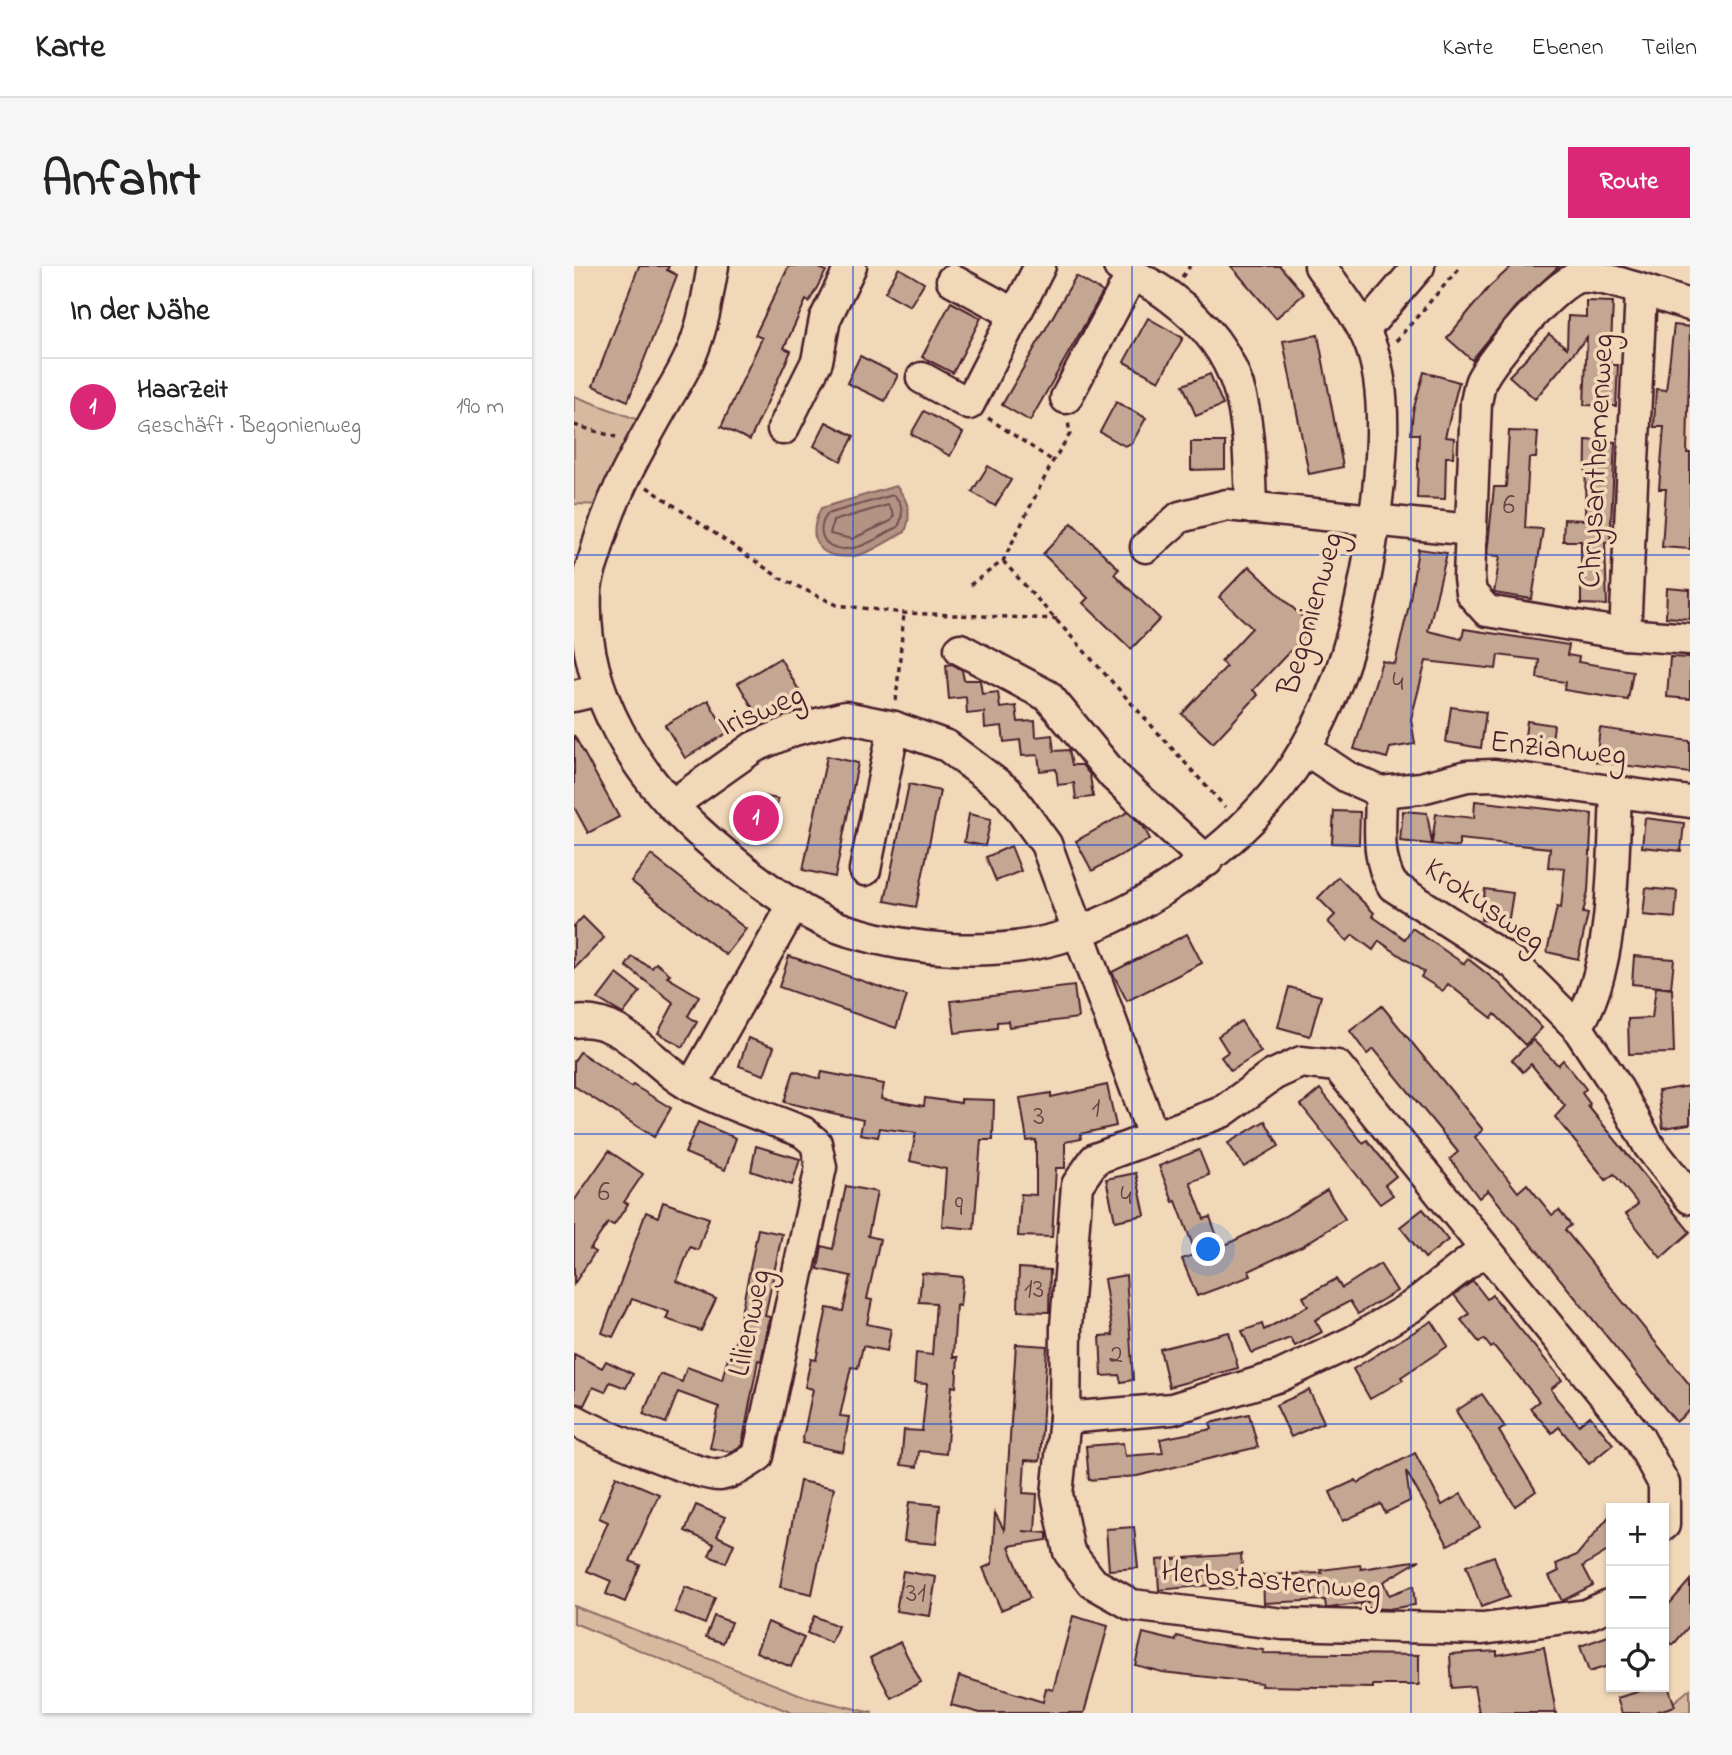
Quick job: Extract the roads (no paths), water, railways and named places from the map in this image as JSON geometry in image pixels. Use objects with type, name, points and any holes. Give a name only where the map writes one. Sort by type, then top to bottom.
[{"type":"street","name":"Begonienweg","points":[[713,266],[694,349],[609,505],[586,588],[587,693],[607,711],[634,762],[672,805],[738,866],[794,904],[844,930],[913,946],[985,949],[1055,939],[1080,931],[1138,903],[1207,861],[1243,827],[1305,749],[1334,688],[1366,576],[1375,519],[1381,409],[1376,364],[1364,330],[1320,266]]},
{"type":"street","points":[[783,429],[817,362],[825,318],[851,266]]},
{"type":"street","points":[[922,378],[968,404],[1040,266]]},
{"type":"street","points":[[1364,330],[1419,266]]},
{"type":"street","points":[[1066,398],[1126,270],[1170,296],[1204,327],[1222,349],[1239,383],[1248,425],[1251,508]]},
{"type":"street","points":[[1690,305],[1600,279],[1579,276],[1564,285],[1495,358],[1481,381],[1476,402],[1469,578],[1471,593],[1487,611],[1625,634],[1690,639]]},
{"type":"street","points":[[951,280],[1016,314]]},
{"type":"street","name":"Chrysanthemenweg","points":[[1625,634],[1641,291]]},
{"type":"street","points":[[1146,547],[1171,523],[1192,511],[1227,505],[1471,530]]},
{"type":"street","points":[[960,649],[1048,696],[1114,776],[1207,861]]},
{"type":"street","name":"Irisweg","points":[[672,805],[754,747],[794,730],[845,717],[894,727],[947,746],[1008,792],[1046,844],[1080,931]]},
{"type":"street","points":[[864,870],[894,727]]},
{"type":"street","name":"Enzianweg","points":[[1305,749],[1347,777],[1381,792],[1421,788],[1467,776],[1495,775],[1690,802]]},
{"type":"street","points":[[1577,1027],[1589,1008],[1609,915],[1616,791]]},
{"type":"street","name":"Krokusweg","points":[[1381,792],[1382,862],[1384,872],[1393,886],[1514,964],[1577,1027],[1615,1084],[1649,1146],[1690,1198]]},
{"type":"street","points":[[691,1087],[794,904]]},
{"type":"street","points":[[1080,931],[1154,1139]]},
{"type":"street","name":"Lilienweg","points":[[574,1022],[586,1020],[612,1027],[691,1087],[803,1132],[816,1143],[821,1167],[758,1456],[739,1469],[717,1476],[604,1437],[574,1420]]},
{"type":"street","name":"Herbstasternweg","points":[[1606,1606],[1586,1615],[1483,1629],[1283,1624],[1132,1605],[1093,1583],[1069,1552],[1057,1494],[1065,1419],[1066,1326],[1077,1185],[1095,1159],[1222,1112],[1273,1075],[1301,1062],[1337,1066],[1639,1438],[1664,1484],[1664,1503]]},
{"type":"street","points":[[1065,1419],[1171,1409],[1280,1376],[1354,1341],[1411,1307],[1484,1250]]},
{"type":"water","points":[[896,486],[908,508],[905,532],[854,556],[831,554],[818,545],[815,529],[821,508]]},
{"type":"place","name":"HaarZeit","points":[[756,818]]}]
